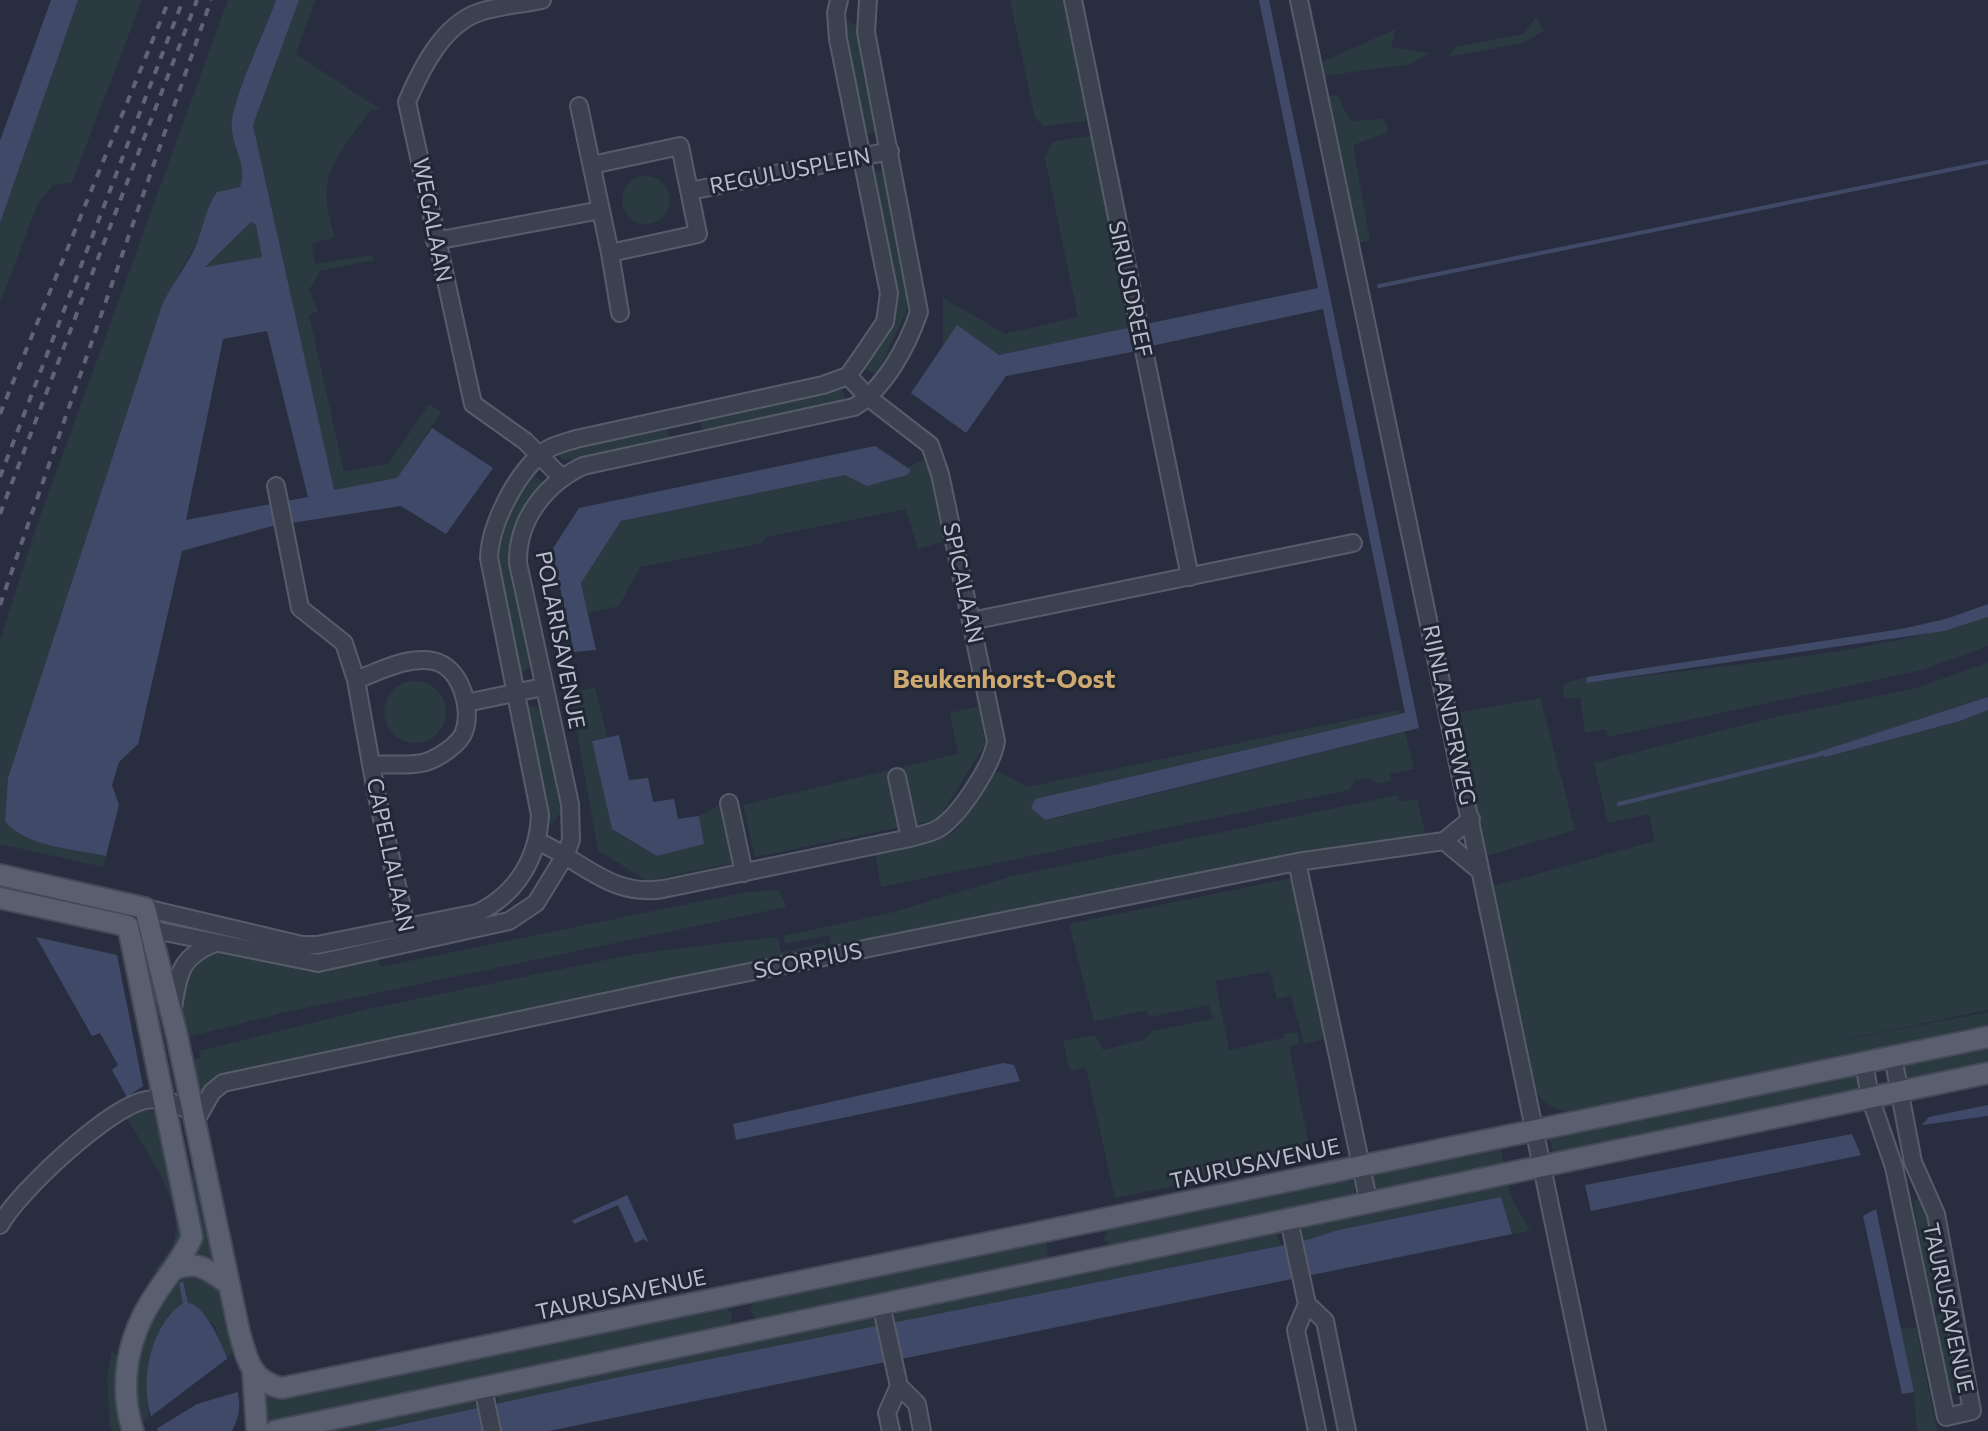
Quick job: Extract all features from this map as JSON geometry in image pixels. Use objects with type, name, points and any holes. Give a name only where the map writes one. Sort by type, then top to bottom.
[{"type":"main road","name":"POLARISAVENUE","points":[[0,875],[148,918]]},
{"type":"main road","name":"POLARISAVENUE","points":[[0,898],[128,926]]},
{"type":"main road","points":[[148,918],[194,1118],[226,1282],[253,1373],[257,1431]]},
{"type":"main road","points":[[128,926],[192,1237],[146,1309],[128,1362],[126,1401],[133,1431]]},
{"type":"main road","name":"TAURUSAVENUE","points":[[253,1373],[270,1386],[296,1386],[1988,1037]]},
{"type":"main road","points":[[275,1431],[485,1396],[883,1313],[1099,1259],[1291,1230],[1369,1204],[1988,1073]]},
{"type":"main road","points":[[1091,1222],[1099,1259]]},
{"type":"main road","points":[[173,1270],[189,1263],[204,1266],[226,1282]]},
{"type":"street","name":"WEGALAAN","points":[[542,0],[478,12],[455,26],[421,69],[407,102],[473,404],[540,455],[561,477]]},
{"type":"street","points":[[539,842],[540,815],[489,558],[489,538],[497,516],[540,455],[576,439],[823,385],[848,376],[885,322],[889,293],[838,39],[838,0],[866,5],[866,32],[919,312],[911,334],[869,398]]},
{"type":"street","name":"SIRIUSDREEF","points":[[1073,0],[1190,577]]},
{"type":"street","name":"RIJNLANDERWEG","points":[[1299,0],[1471,819],[1532,1132],[1597,1431]]},
{"type":"street","points":[[579,106],[620,313]]},
{"type":"street","name":"REGULUSPLEIN","points":[[592,165],[680,146],[690,191],[698,234],[610,253]]},
{"type":"street","name":"REGULUSPLEIN","points":[[690,191],[890,151]]},
{"type":"street","points":[[435,241],[601,210]]},
{"type":"street","name":"SPICALAAN","points":[[539,842],[566,854],[624,890],[641,893],[910,838],[940,828],[955,813],[994,756],[996,741],[940,474],[930,445],[869,398],[848,376]]},
{"type":"street","name":"POLARISAVENUE","points":[[128,926],[148,918],[302,945],[409,936],[509,921],[530,910],[566,854],[571,840],[570,804],[543,687],[517,542],[536,506],[561,477],[583,466],[831,414],[869,398]]},
{"type":"street","points":[[686,415],[691,444]]},
{"type":"street","name":"CAPELLALAAN","points":[[276,486],[300,608],[344,643],[356,680],[371,765],[409,936]]},
{"type":"street","points":[[971,621],[1353,543]]},
{"type":"street","points":[[356,680],[406,661],[435,661],[454,673],[466,703],[543,687]]},
{"type":"street","name":"CAPELLALAAN","points":[[371,765],[424,763],[447,751],[464,733],[466,703]]},
{"type":"street","points":[[897,777],[910,838]]},
{"type":"street","points":[[729,803],[744,873]]},
{"type":"street","points":[[1471,819],[1444,841],[1479,870]]},
{"type":"street","name":"SCORPIUS","points":[[194,1118],[212,1092],[223,1083],[1297,862],[1444,841]]},
{"type":"street","name":"POLARISAVENUE","points":[[148,918],[215,943],[318,963],[409,936],[498,903],[532,859],[539,842]]},
{"type":"street","points":[[1297,862],[1361,1167]]},
{"type":"street","points":[[172,1016],[179,974],[187,957],[215,943]]},
{"type":"street","name":"TAURUSAVENUE","points":[[1864,1063],[1870,1097],[1894,1167],[1946,1417],[1972,1411],[1936,1214],[1913,1162],[1893,1057]]},
{"type":"street","points":[[0,1225],[30,1185],[77,1143],[136,1103],[165,1100],[194,1118]]},
{"type":"street","name":"TAURUSAVENUE","points":[[1361,1167],[1369,1204]]},
{"type":"street","points":[[1291,1230],[1307,1304],[1325,1321],[1347,1431]]},
{"type":"street","points":[[1307,1304],[1296,1330],[1317,1431]]},
{"type":"street","points":[[883,1313],[899,1386],[917,1404],[922,1431]]},
{"type":"street","points":[[891,1431],[887,1413],[899,1386]]},
{"type":"street","points":[[485,1396],[492,1431]]},
{"type":"shaded area","points":[[78,0],[142,0],[72,182],[53,185],[38,203],[0,303],[0,223]]},
{"type":"shaded area","points":[[228,0],[276,0],[246,72],[233,116],[233,135],[242,171],[240,188],[226,189],[162,305],[8,778],[5,821],[27,837],[106,856],[103,867],[0,844],[0,641],[35,531]]},
{"type":"shaded area","points":[[299,0],[315,0],[296,54],[381,110],[371,109],[332,168],[327,197],[335,237],[311,244],[315,264],[372,255],[374,260],[320,271],[309,290],[318,311],[309,315],[344,472],[389,463],[429,404],[441,412],[397,478],[334,491],[253,125]]},
{"type":"shaded area","points":[[1010,0],[1063,0],[1090,120],[1044,126],[1035,118]]},
{"type":"shaded area","points":[[1536,17],[1544,30],[1523,43],[1448,57],[1455,47],[1523,34]]},
{"type":"shaded area","points":[[845,21],[858,26],[879,133],[864,134]]},
{"type":"shaded area","points":[[1396,29],[1391,47],[1430,53],[1410,64],[1323,76],[1320,63]]},
{"type":"shaded area","points":[[1326,95],[1338,96],[1350,121],[1384,119],[1388,132],[1353,145],[1370,241],[1357,243]]},
{"type":"shaded area","points":[[1093,135],[1132,327],[998,355],[943,346],[943,298],[1005,334],[1078,317],[1045,158],[1052,142]]},
{"type":"shaded area","points":[[888,170],[910,304],[876,375],[864,368],[894,319],[896,295],[869,173]]},
{"type":"shaded area","points":[[646,176],[663,183],[670,200],[663,217],[646,224],[629,217],[622,200],[629,183]]},
{"type":"shaded area","points":[[251,222],[257,225],[262,257],[204,267]]},
{"type":"shaded area","points":[[831,389],[842,390],[846,401],[705,432],[700,425],[703,417]]},
{"type":"shaded area","points":[[667,424],[669,439],[576,460],[562,459],[558,454],[562,447]]},
{"type":"shaded area","points":[[926,458],[944,541],[918,549],[906,509],[766,537],[763,543],[640,567],[619,606],[588,613],[581,583],[621,521],[845,475],[865,478],[887,475]]},
{"type":"shaded area","points":[[534,475],[546,484],[514,532],[508,551],[533,666],[522,672],[518,669],[494,547],[503,521]]},
{"type":"shaded area","points":[[1988,617],[1988,646],[1922,670],[1608,737],[1606,729],[1585,733],[1580,697],[1564,699],[1563,684],[1587,677],[1587,683],[1840,651],[1940,631]]},
{"type":"shaded area","points":[[1988,663],[1988,697],[1819,752],[1825,757],[1960,721],[1988,710],[1988,1010],[1809,1047],[1988,1012],[1988,1029],[1576,1111],[1556,1108],[1540,1097],[1531,1086],[1491,887],[1655,841],[1649,814],[1608,823],[1594,763],[1772,718],[1916,688]]},
{"type":"shaded area","points":[[415,681],[437,690],[446,712],[437,734],[415,743],[393,734],[384,712],[393,690]]},
{"type":"shaded area","points":[[595,687],[607,737],[592,740],[612,829],[657,856],[703,844],[699,816],[726,802],[736,862],[647,881],[598,850],[570,693]]},
{"type":"shaded area","points":[[1540,698],[1575,830],[1486,856],[1458,713]]},
{"type":"shaded area","points":[[530,706],[540,709],[560,797],[561,812],[552,824],[547,819],[525,712]]},
{"type":"shaded area","points":[[980,706],[985,745],[938,819],[917,824],[906,775],[888,777],[900,827],[755,857],[743,805],[958,754],[950,713]]},
{"type":"shaded area","points":[[1397,710],[1403,714],[1035,799],[1044,820],[1052,819],[1405,732],[1414,769],[1390,774],[1391,781],[1377,784],[1369,778],[1355,780],[1349,790],[881,887],[875,852],[948,836],[958,828],[992,775],[999,772],[1028,787]]},
{"type":"shaded area","points":[[1398,795],[1400,802],[1417,799],[1426,836],[1302,852],[832,949],[829,935],[785,944],[784,936],[894,912],[1009,877]]},
{"type":"shaded area","points":[[1292,878],[1327,1038],[1304,1044],[1291,995],[1277,999],[1270,971],[1215,981],[1229,1050],[1297,1032],[1299,1044],[1289,1047],[1311,1157],[1115,1198],[1086,1067],[1070,1071],[1063,1041],[1095,1035],[1103,1050],[1143,1040],[1153,1031],[1213,1019],[1209,1005],[1149,1017],[1147,1010],[1094,1021],[1069,924]]},
{"type":"shaded area","points":[[779,890],[786,907],[286,1012],[191,1036],[190,1033],[182,1035],[180,1001],[186,977],[201,958],[214,953],[243,953],[304,965],[377,954],[380,967],[747,892]]},
{"type":"shaded area","points":[[777,937],[781,953],[824,943],[825,950],[225,1076],[200,1099],[188,1062],[200,1058],[199,1051],[373,1008],[635,954]]},
{"type":"shaded area","points":[[1988,1046],[1988,1067],[1910,1083],[1901,1078],[1905,1063]]},
{"type":"shaded area","points":[[1857,1075],[1863,1081],[1859,1093],[1554,1156],[1549,1136]]},
{"type":"shaded area","points":[[142,1109],[157,1113],[184,1229],[169,1261],[152,1272],[170,1249],[176,1226],[169,1194],[127,1118]]},
{"type":"shaded area","points":[[1500,1145],[1505,1169],[1378,1192],[1373,1189],[1371,1179],[1379,1170]]},
{"type":"shaded area","points":[[198,1172],[215,1264],[192,1259],[189,1174]]},
{"type":"shaded area","points":[[1344,1177],[1355,1184],[1354,1197],[1114,1249],[1104,1239],[1110,1225]]},
{"type":"shaded area","points":[[1508,1182],[1511,1197],[1530,1231],[1512,1234],[1501,1197],[1338,1230],[1300,1242],[1298,1236],[1307,1224]]},
{"type":"shaded area","points":[[1922,1198],[1930,1217],[1949,1304],[1932,1308],[1913,1201]]},
{"type":"shaded area","points":[[1266,1232],[1276,1234],[1282,1246],[894,1324],[893,1317],[902,1308]]},
{"type":"shaded area","points":[[1045,1239],[1050,1263],[757,1321],[750,1310],[757,1298]]},
{"type":"shaded area","points":[[188,1276],[202,1277],[212,1282],[219,1291],[228,1313],[235,1351],[225,1359],[215,1326],[188,1303],[184,1282],[183,1303],[162,1325],[151,1354],[147,1387],[149,1417],[139,1424],[134,1379],[144,1336],[167,1292]]},
{"type":"shaded area","points":[[721,1305],[732,1313],[730,1327],[274,1423],[262,1417],[258,1393],[280,1397]]},
{"type":"shaded area","points":[[1949,1311],[1959,1391],[1951,1393],[1934,1316]]},
{"type":"shaded area","points":[[864,1315],[874,1320],[876,1327],[496,1404],[501,1392]]},
{"type":"shaded area","points":[[1916,1327],[1937,1431],[1917,1431],[1914,1392],[1899,1329]]},
{"type":"shaded area","points":[[112,1350],[119,1358],[125,1431],[112,1431],[110,1426],[107,1379]]},
{"type":"shaded area","points":[[470,1399],[479,1408],[372,1431],[305,1431]]},
{"type":"water","points":[[51,0],[78,0],[0,223],[0,141]]},
{"type":"water","points":[[276,0],[299,0],[253,125],[334,490],[397,478],[432,428],[493,468],[446,534],[401,506],[272,526],[182,551],[138,744],[119,762],[112,785],[119,805],[106,856],[52,846],[25,836],[5,821],[8,778],[162,305],[194,250],[217,192],[240,187],[241,162],[233,138],[232,120],[245,76]],"holes":[[[251,222],[256,225],[262,257],[205,267]],[[267,331],[308,497],[186,520],[223,339]]]},
{"type":"water","points":[[1259,0],[1269,0],[1419,728],[1045,820],[1031,808],[1035,799],[1405,713],[1323,309],[1151,346],[1146,324],[1318,288]]},
{"type":"water","points":[[957,325],[999,355],[1132,327],[1137,351],[1006,376],[966,433],[911,393]]},
{"type":"water","points":[[875,446],[911,470],[907,475],[867,486],[845,475],[621,521],[581,583],[596,650],[574,652],[552,550],[579,508]]},
{"type":"water","points":[[1988,604],[1988,617],[1944,631],[1586,683],[1587,677],[1901,629],[1946,619]]},
{"type":"water","points":[[1988,697],[1988,710],[1960,721],[1825,757],[1818,752]]},
{"type":"water","points":[[619,735],[629,780],[648,778],[653,802],[674,799],[678,819],[699,816],[704,844],[657,856],[612,829],[592,741]]},
{"type":"water","points":[[36,937],[117,955],[143,1086],[127,1097],[112,1070],[118,1065],[100,1033],[92,1036]]},
{"type":"water","points":[[1003,1063],[1014,1065],[1020,1081],[736,1140],[733,1124]]},
{"type":"water","points":[[1988,1105],[1988,1116],[1922,1125],[1929,1117]]},
{"type":"water","points":[[1852,1134],[1861,1155],[1591,1211],[1585,1185]]},
{"type":"water","points":[[627,1195],[649,1243],[644,1239],[635,1243],[618,1205],[574,1224],[572,1220]]},
{"type":"water","points":[[1501,1197],[1512,1234],[549,1431],[372,1431],[615,1378],[1300,1242],[1338,1230]]},
{"type":"water","points":[[1876,1209],[1914,1392],[1902,1394],[1863,1216]]},
{"type":"water","points":[[183,1281],[188,1303],[197,1307],[214,1329],[233,1376],[239,1404],[232,1431],[158,1431],[151,1416],[147,1381],[153,1345],[171,1314],[183,1303],[179,1284]]},
{"type":"pier","points":[[228,1358],[241,1391],[197,1404],[153,1431],[146,1420]]},
{"type":"waterway","points":[[1379,286],[1988,162]]},
{"type":"waterway","points":[[1619,804],[1821,754]]},
{"type":"railway","points":[[0,414],[169,0]]},
{"type":"railway","points":[[0,477],[183,0]]},
{"type":"railway","points":[[0,514],[197,0]]},
{"type":"railway","points":[[0,605],[211,0]]},
{"type":"district","name":"Beukenhorst-Oost","points":[[1004,679]]}]
